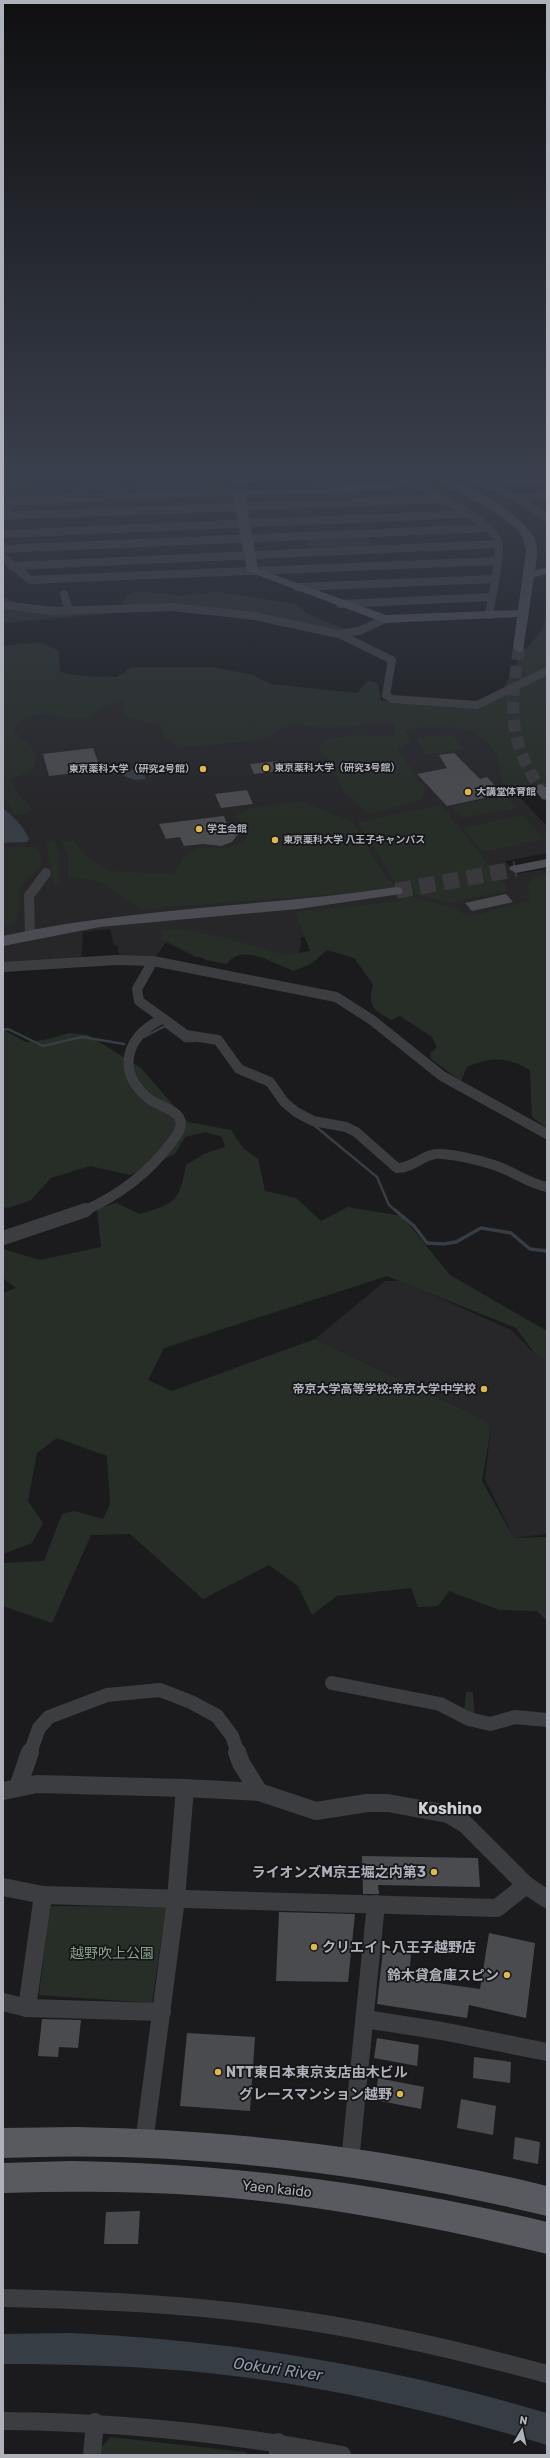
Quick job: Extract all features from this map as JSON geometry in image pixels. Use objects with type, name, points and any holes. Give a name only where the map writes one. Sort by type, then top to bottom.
[{"type":"main road","points":[[3,2143],[144,2143],[223,2147],[350,2160],[468,2181],[547,2200]]},
{"type":"main road","name":"Yaen kaido","points":[[3,2178],[128,2178],[273,2188],[416,2209],[547,2238]]},
{"type":"street","points":[[301,589],[340,604],[385,619],[524,613]]},
{"type":"street","points":[[387,589],[391,601]]},
{"type":"street","points":[[489,615],[493,589]]},
{"type":"street","points":[[519,648],[527,589]]},
{"type":"street","points":[[64,594],[69,611]]},
{"type":"street","points":[[340,604],[492,597]]},
{"type":"street","points":[[3,605],[52,611],[173,607],[255,616],[323,633],[341,635],[362,631],[385,619]]},
{"type":"street","points":[[341,635],[392,660],[386,695],[392,699],[477,705],[531,676],[547,671]]},
{"type":"street","points":[[516,869],[547,863]]},
{"type":"street","points":[[3,941],[30,934],[116,920],[334,900],[396,891]]},
{"type":"street","points":[[29,902],[30,934]]},
{"type":"street","points":[[3,967],[116,960],[153,961],[336,997],[355,1006],[428,1066],[468,1092],[547,1134]]},
{"type":"street","points":[[153,961],[137,989],[139,1001],[186,1035],[218,1040],[238,1069],[270,1082],[284,1102],[296,1112],[313,1121],[346,1127],[356,1132],[397,1168],[407,1168],[432,1154],[443,1154],[494,1165],[531,1184],[547,1187]]},
{"type":"street","points":[[3,1238],[51,1225],[115,1195],[148,1173],[165,1154],[182,1127],[181,1120],[174,1111],[152,1102],[139,1089],[130,1072],[128,1060],[131,1044],[139,1033],[150,1024],[162,1019]]},
{"type":"street","points":[[332,1683],[440,1704],[469,1719],[490,1724],[515,1717],[547,1720]]},
{"type":"street","points":[[11,1789],[38,1728],[49,1717],[107,1695],[160,1690],[191,1702],[217,1716],[232,1736],[241,1763],[259,1792]]},
{"type":"street","points":[[11,1789],[37,1784],[185,1788],[259,1792],[316,1811],[367,1803],[388,1803],[448,1814],[465,1824],[526,1885],[547,1899]]},
{"type":"street","points":[[144,2143],[176,1899],[185,1788]]},
{"type":"street","points":[[3,1887],[43,1895],[497,1908],[526,1885]]},
{"type":"street","points":[[27,2008],[43,1895]]},
{"type":"street","points":[[350,2160],[376,1904]]},
{"type":"street","points":[[3,2002],[27,2008],[162,2012]]},
{"type":"street","points":[[364,2019],[442,2031],[547,2052]]},
{"type":"street","points":[[3,2298],[61,2298],[137,2302],[265,2314],[414,2340],[496,2359],[547,2374]]},
{"type":"street","points":[[3,2421],[95,2422],[278,2448],[342,2455]]},
{"type":"street","points":[[92,2455],[95,2422]]},
{"type":"shaded area","name":"東京薬科大学 八王子キャンパス","points":[[109,675],[114,684],[117,702],[150,699],[499,724],[503,774],[510,787],[547,826],[547,853],[505,861],[516,874],[547,869],[547,903],[410,929],[301,937],[300,950],[287,967],[214,939],[197,958],[166,942],[153,961],[120,960],[117,945],[114,945],[110,929],[83,932],[81,962],[3,967],[3,705],[98,685]]},
{"type":"shaded area","points":[[142,768],[146,779],[135,780],[123,776],[121,772]]},
{"type":"shaded area","points":[[3,808],[24,830],[29,839],[27,842],[3,843]]},
{"type":"shaded area","name":"帝京大学高等学校;帝京大学中学校","points":[[385,1281],[402,1281],[511,1330],[535,1354],[547,1359],[547,1534],[514,1538],[485,1479],[491,1427],[483,1419],[315,1339]]},
{"type":"green space","points":[[135,591],[183,596],[216,591],[296,604],[308,614],[347,630],[325,629],[263,613],[161,609],[3,623],[3,596],[16,603],[116,611],[129,594]]},
{"type":"green space","points":[[547,610],[547,787],[518,789],[501,783],[498,761],[492,748],[483,739],[472,733],[459,729],[446,728],[405,730],[412,742],[397,748],[425,789],[421,800],[369,814],[343,791],[332,763],[318,749],[326,739],[354,735],[393,736],[396,733],[392,723],[326,728],[292,724],[261,740],[178,748],[165,737],[159,725],[125,717],[123,701],[98,710],[87,718],[77,719],[48,714],[38,714],[21,721],[14,731],[30,744],[37,757],[33,769],[11,779],[16,791],[32,809],[23,815],[14,814],[7,800],[3,798],[3,646],[41,642],[59,651],[60,672],[82,676],[117,677],[132,667],[212,667],[253,675],[271,684],[357,693],[368,680],[378,684],[381,701],[460,706],[487,699],[504,687],[520,656],[543,629]]},
{"type":"green space","points":[[452,734],[463,749],[427,755],[415,738]]},
{"type":"green space","points":[[505,796],[517,808],[462,818],[452,807]]},
{"type":"green space","points":[[301,801],[353,822],[384,875],[400,890],[358,822],[441,805],[509,890],[450,903],[401,891],[405,895],[457,909],[468,917],[529,901],[528,886],[534,878],[547,874],[547,1128],[532,1117],[530,1070],[514,1062],[506,1060],[484,1061],[467,1067],[461,1081],[431,1059],[430,1053],[437,1047],[432,1037],[400,1016],[391,1020],[376,1010],[371,1003],[373,984],[354,958],[327,950],[311,964],[294,971],[268,960],[250,955],[241,955],[233,958],[227,964],[206,960],[162,939],[162,931],[175,928],[222,937],[285,955],[310,951],[295,912],[402,901],[388,890],[141,909],[100,882],[74,877],[68,879],[68,856],[61,841],[74,841],[87,857],[109,871],[175,874],[182,858],[199,848],[226,848],[245,840],[248,835],[236,815],[251,808]]},
{"type":"green space","points":[[523,815],[544,839],[483,852],[463,828]]},
{"type":"green space","points":[[54,841],[60,855],[58,870],[60,884],[54,885],[46,842]]},
{"type":"green space","points":[[3,847],[36,847],[41,856],[40,869],[27,878],[18,891],[20,901],[15,923],[3,927]]},
{"type":"green space","points":[[3,1030],[26,1042],[44,1040],[69,1033],[88,1035],[141,1068],[188,1122],[231,1130],[243,1148],[258,1159],[265,1191],[296,1198],[321,1221],[348,1207],[402,1216],[450,1275],[547,1331],[547,1360],[535,1354],[516,1328],[387,1276],[164,1348],[148,1380],[172,1391],[315,1339],[483,1419],[491,1427],[482,1481],[514,1538],[547,1537],[547,1621],[537,1611],[499,1610],[449,1591],[438,1606],[418,1607],[411,1588],[337,1596],[312,1615],[298,1586],[269,1565],[203,1599],[130,1534],[91,1535],[52,1623],[3,1606],[3,1563],[44,1561],[62,1514],[74,1511],[103,1519],[110,1504],[107,1456],[57,1438],[37,1453],[28,1501],[43,1523],[32,1543],[3,1554],[3,1293],[16,1288],[3,1278],[3,1249],[40,1260],[101,1247],[97,1209],[116,1203],[140,1214],[161,1207],[169,1203],[178,1194],[186,1165],[204,1154],[225,1147],[222,1137],[206,1132],[185,1137],[175,1154],[130,1175],[90,1166],[51,1178],[31,1200],[8,1208],[3,1207]]},
{"type":"green space","points":[[466,1692],[473,1692],[475,1718],[464,1712]]},
{"type":"green space","name":"越野吹上公園","points":[[50,1906],[166,1907],[152,2003],[39,1995]]},
{"type":"green space","points":[[111,2437],[246,2452],[247,2455],[99,2455],[100,2448]]},
{"type":"building","points":[[93,748],[101,770],[49,776],[43,754]]},
{"type":"building","points":[[454,753],[480,779],[487,777],[503,794],[447,806],[417,774],[447,768],[439,755]]},
{"type":"building","points":[[279,761],[284,770],[254,774],[250,764]]},
{"type":"building","points":[[247,790],[253,804],[221,808],[215,794]]},
{"type":"building","name":"学生会館","points":[[224,816],[227,824],[236,828],[238,834],[232,842],[221,846],[203,844],[184,846],[180,837],[166,839],[159,824]]},
{"type":"building","points":[[506,894],[513,902],[472,911],[465,903]]},
{"type":"building","name":"ライオンズM京王堀之内第3","points":[[362,1856],[478,1858],[480,1887],[378,1885],[379,1894],[363,1894]]},
{"type":"building","name":"クリエイト八王子越野店","points":[[279,1912],[355,1914],[348,1982],[276,1981]]},
{"type":"building","points":[[489,1933],[535,1943],[526,2018],[469,2005],[467,2018],[377,2004],[383,1950],[411,1954],[409,1979],[480,1989]]},
{"type":"building","points":[[42,2019],[81,2020],[78,2048],[59,2047],[58,2057],[38,2056]]},
{"type":"building","name":"NTT東日本東京支店由木ビル","points":[[187,2033],[255,2037],[250,2111],[180,2106]]},
{"type":"building","points":[[377,2038],[419,2045],[417,2066],[374,2058]]},
{"type":"building","points":[[474,2057],[511,2062],[510,2083],[473,2078]]},
{"type":"building","name":"グレースマンション越野","points":[[378,2078],[424,2087],[421,2109],[375,2100]]},
{"type":"building","points":[[461,2099],[496,2106],[493,2135],[457,2128]]},
{"type":"building","points":[[515,2137],[540,2142],[538,2164],[513,2159]]},
{"type":"building","points":[[140,2211],[138,2244],[104,2244],[106,2212]]},
{"type":"waterway","points":[[144,1037],[165,1026],[185,1041],[194,1041]]},
{"type":"waterway","points":[[3,1030],[8,1029],[43,1046],[82,1037],[124,1044]]},
{"type":"waterway","points":[[315,1126],[377,1177],[389,1205],[396,1211]]},
{"type":"waterway","points":[[395,1210],[414,1226],[427,1243],[443,1244],[456,1242],[481,1228],[511,1233],[530,1249],[547,1251]]},
{"type":"waterway","name":"Ookuri River","points":[[3,2349],[71,2349],[140,2352],[209,2358],[278,2367],[415,2393],[482,2410],[547,2429]]},
{"type":"tunnel","points":[[519,648],[513,704],[516,737],[521,753],[540,788]]},
{"type":"tunnel","points":[[396,891],[516,869]]},
{"type":"place","name":"東京薬科大学（研究3号館）","points":[[266,768]]},
{"type":"place","name":"東京薬科大学（研究2号館）","points":[[203,769]]},
{"type":"place","name":"大講堂体育館","points":[[468,792]]},
{"type":"place","name":"学生会館","points":[[199,829]]},
{"type":"place","name":"東京薬科大学 八王子キャンパス","points":[[275,840]]},
{"type":"place","name":"帝京大学高等学校;帝京大学中学校","points":[[484,1389]]},
{"type":"place","name":"ライオンズM京王堀之内第3","points":[[434,1872]]},
{"type":"place","name":"クリエイト八王子越野店","points":[[314,1947]]},
{"type":"place","name":"鈴木貸倉庫スピン","points":[[507,1975]]},
{"type":"place","name":"NTT東日本東京支店由木ビル","points":[[218,2072]]},
{"type":"place","name":"グレースマンション越野","points":[[400,2094]]},
{"type":"district","name":"Koshino","points":[[450,1808]]}]
